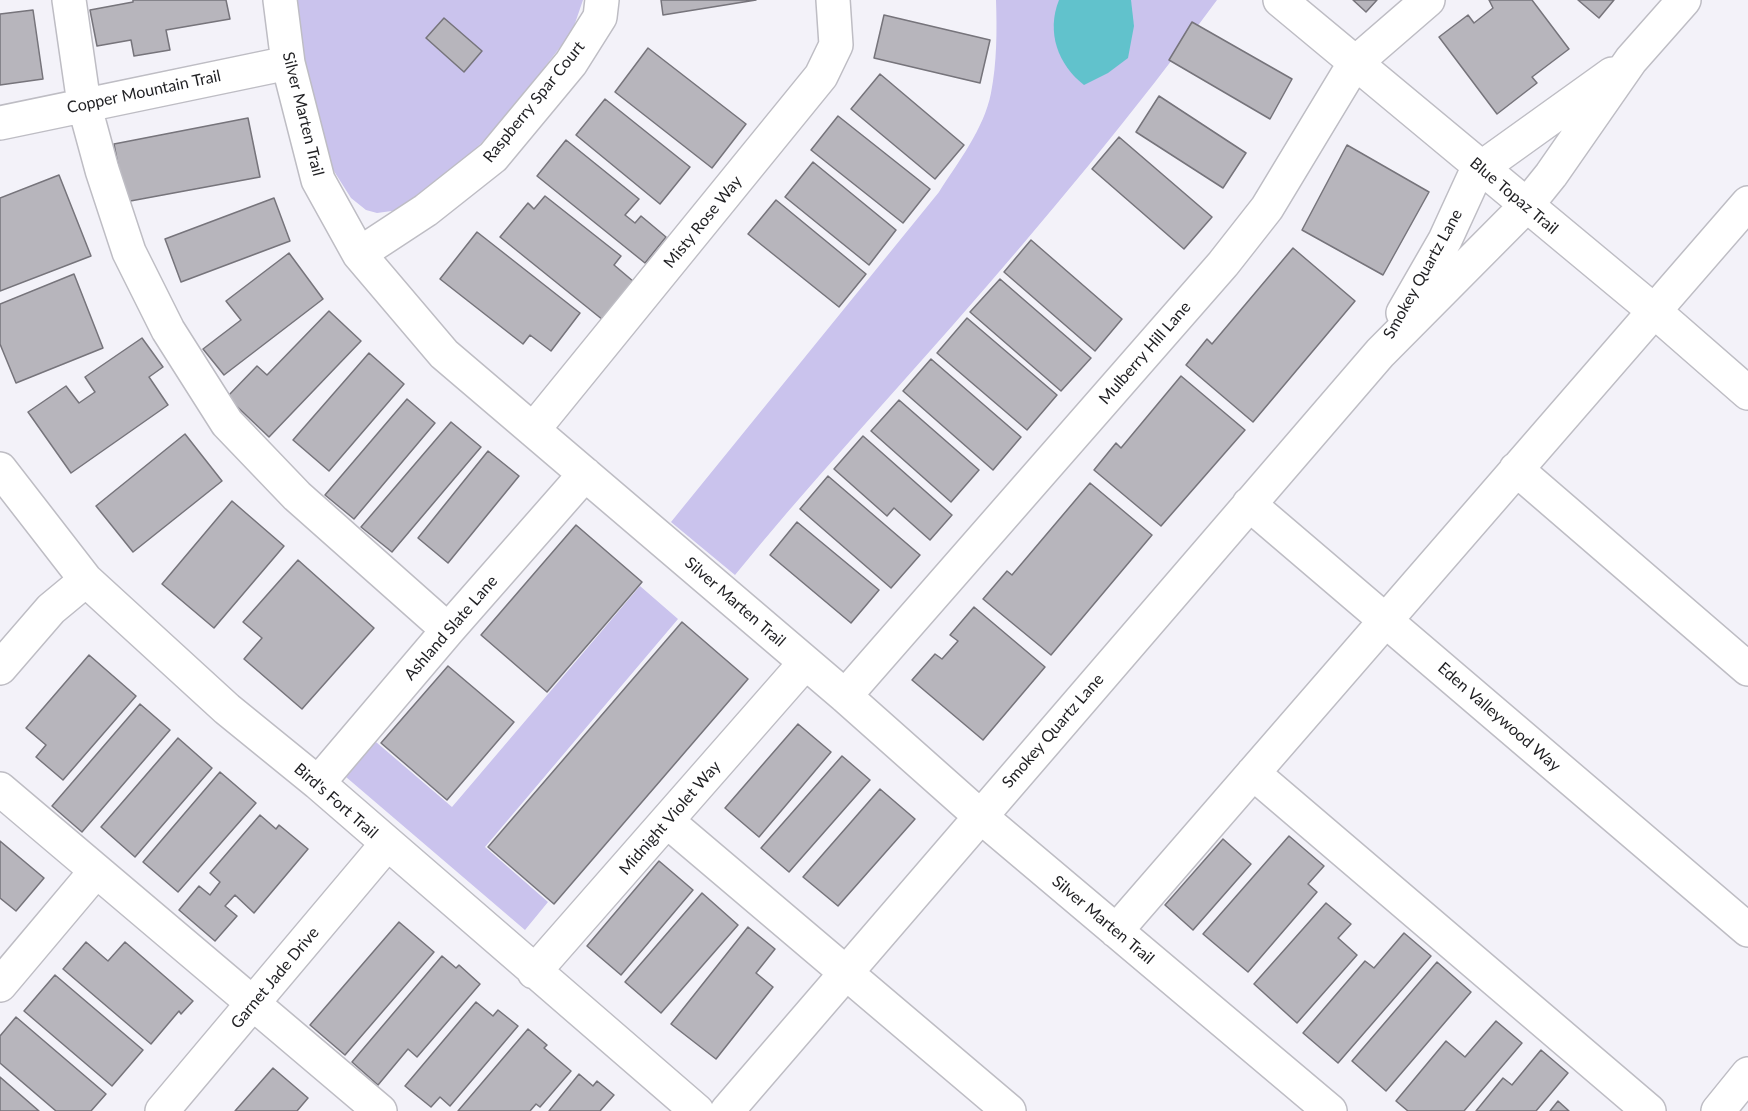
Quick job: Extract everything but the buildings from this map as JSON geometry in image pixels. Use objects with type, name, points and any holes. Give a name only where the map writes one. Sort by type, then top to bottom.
[{"type":"street","points":[[69,0],[84,105],[102,170],[129,252],[168,330],[227,423],[297,496],[448,630]]},
{"type":"street","name":"Silver Marten Trail","points":[[280,0],[288,63],[318,180],[359,254],[444,354],[845,696],[980,816],[1330,1111]]},
{"type":"street","name":"Raspberry Spar Court","points":[[359,254],[426,210],[493,157],[571,63],[600,17],[602,0]]},
{"type":"street","name":"Misty Rose Way","points":[[533,430],[821,76],[836,45],[833,0]]},
{"type":"street","name":"Blue Topaz Trail","points":[[1280,0],[1354,64],[1653,310],[1748,393]]},
{"type":"street","name":"Mulberry Hill Lane","points":[[845,696],[1223,264],[1267,208],[1354,64],[1428,0]]},
{"type":"street","name":"Smokey Quartz Lane","points":[[727,1111],[1380,352],[1526,206],[1551,175],[1631,60],[1684,0]]},
{"type":"street","name":"Smokey Quartz Lane","points":[[1380,352],[1445,240],[1473,179],[1481,168],[1631,60]]},
{"type":"street","name":"Copper Mountain Trail","points":[[0,123],[288,63]]},
{"type":"street","points":[[1116,931],[1748,203]]},
{"type":"street","name":"Bird's Fort Trail","points":[[0,469],[86,580],[227,709],[318,783],[386,845],[696,1111]]},
{"type":"street","points":[[1516,469],[1748,669]]},
{"type":"street","name":"Ashland Slate Lane","points":[[318,783],[585,474]]},
{"type":"street","name":"Eden Valleywood Way","points":[[1249,504],[1748,930]]},
{"type":"street","points":[[0,668],[51,609],[86,580]]},
{"type":"street","name":"Midnight Violet Way","points":[[534,972],[806,663]]},
{"type":"street","points":[[1253,773],[1649,1111]]},
{"type":"street","points":[[0,789],[380,1111]]},
{"type":"street","points":[[667,821],[1009,1111]]},
{"type":"street","name":"Garnet Jade Drive","points":[[162,1111],[386,845]]},
{"type":"street","points":[[0,985],[96,871]]},
{"type":"street","points":[[1718,1111],[1748,1074]]},
{"type":"shaded area","points":[[295,0],[583,0],[572,32],[508,114],[473,152],[399,210],[377,213],[366,210],[351,198],[325,157]]},
{"type":"shaded area","points":[[996,0],[1217,0],[1122,124],[1055,206],[815,480],[735,575],[671,522],[939,192],[962,157],[983,119],[991,93],[996,46]]},
{"type":"shaded area","points":[[640,586],[678,619],[485,847],[548,902],[525,930],[346,777],[376,742],[452,807]]},
{"type":"water","points":[[1059,0],[1131,0],[1134,26],[1128,58],[1108,73],[1084,85],[1067,68],[1057,47],[1054,24]]}]
